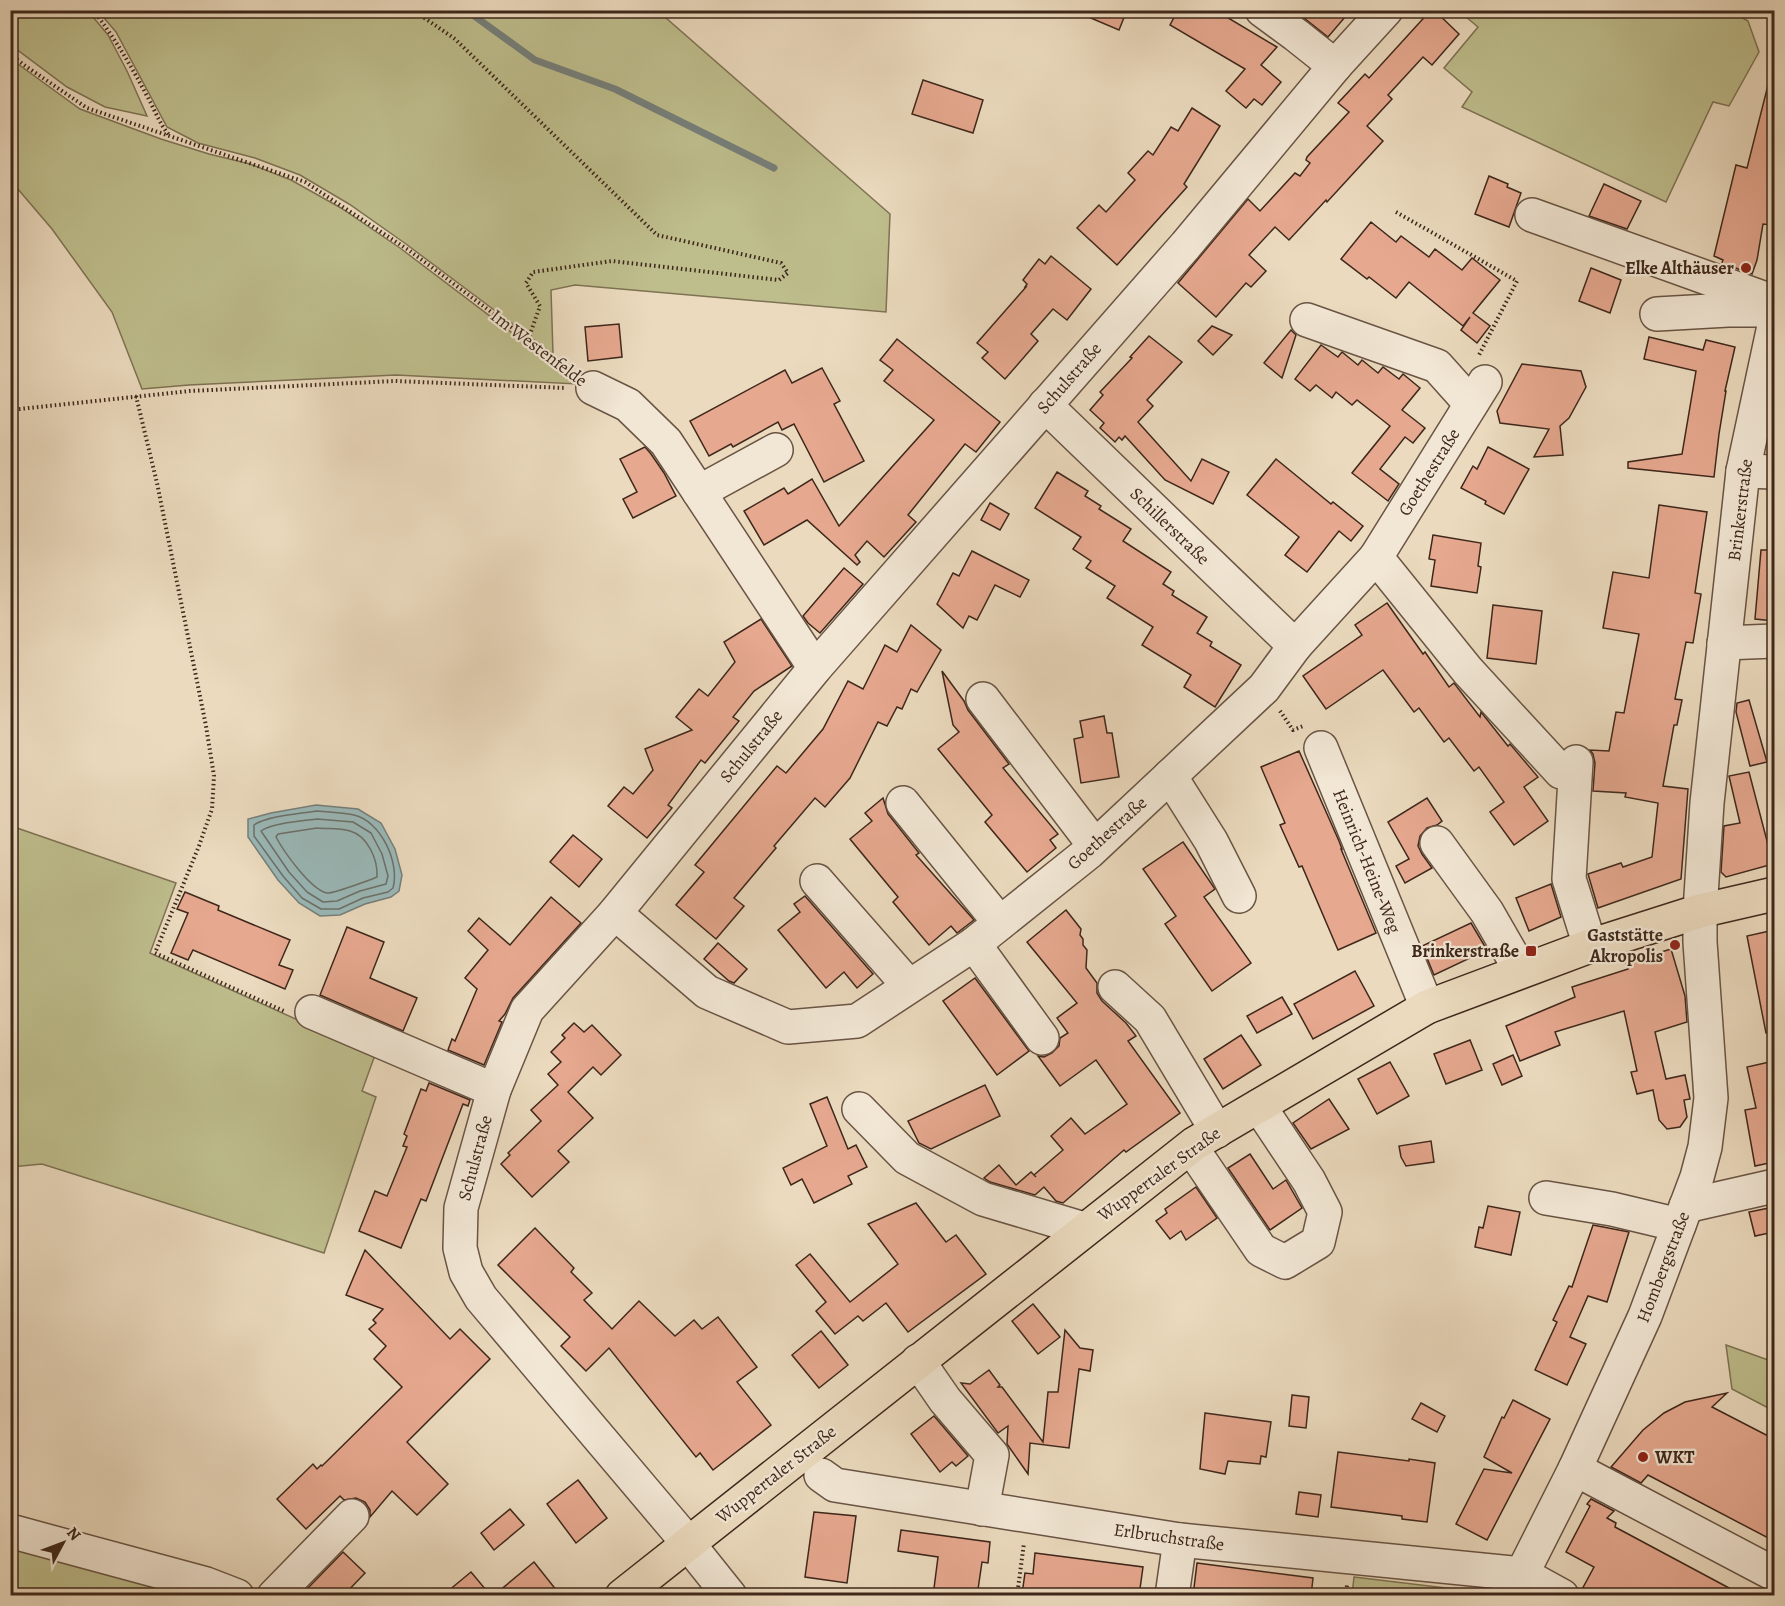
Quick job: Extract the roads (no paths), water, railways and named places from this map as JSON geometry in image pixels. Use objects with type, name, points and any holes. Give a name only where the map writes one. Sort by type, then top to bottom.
[{"type":"main road","name":"Wuppertaler Straße","points":[[622,1596],[1084,1229],[1204,1139],[1428,1007],[1590,946],[1700,912],[1774,894]]},
{"type":"street","points":[[1262,10],[1335,66]]},
{"type":"street","name":"Schulstraße","points":[[730,1596],[481,1298],[466,1272],[460,1248],[461,1208],[494,1090],[527,1010],[615,913],[815,668],[1186,245],[1335,66],[1386,10]]},
{"type":"street","points":[[1532,215],[1774,302]]},
{"type":"street","points":[[1658,314],[1774,310]]},
{"type":"street","name":"Goethestraße","points":[[615,913],[707,992],[788,1026],[857,1021],[974,944],[1095,846],[1264,688],[1295,646],[1376,557],[1477,395],[1437,366],[1307,320]]},
{"type":"street","name":"Brinkerstraße","points":[[1700,912],[1707,803],[1724,643],[1759,472],[1774,326]]},
{"type":"street","name":"Im Westenfelde","points":[[593,388],[628,405],[666,442],[815,668]]},
{"type":"street","name":"Schillerstraße","points":[[1045,405],[1295,646]]},
{"type":"street","points":[[699,492],[776,450]]},
{"type":"street","points":[[1376,557],[1468,671],[1568,767],[1569,879],[1590,946]]},
{"type":"street","points":[[1724,643],[1774,641]]},
{"type":"street","points":[[983,699],[1095,846]]},
{"type":"street","name":"Heinrich-Heine-Weg","points":[[1321,748],[1428,1007]]},
{"type":"street","points":[[1170,776],[1211,841],[1239,896]]},
{"type":"street","points":[[903,803],[999,923]]},
{"type":"street","points":[[1437,843],[1487,912],[1521,971]]},
{"type":"street","points":[[817,881],[909,986]]},
{"type":"street","name":"Hombergstraße","points":[[1516,1585],[1575,1469],[1646,1316],[1702,1161],[1710,1098],[1700,954],[1700,912]]},
{"type":"street","points":[[974,944],[1042,1038]]},
{"type":"street","points":[[1115,987],[1150,1019],[1204,1139],[1261,1250],[1285,1262],[1318,1242],[1325,1212],[1309,1181],[1259,1106]]},
{"type":"street","points":[[312,1012],[494,1090]]},
{"type":"street","points":[[859,1109],[907,1158],[983,1199],[1084,1229]]},
{"type":"street","points":[[1546,1198],[1612,1209],[1682,1216],[1774,1186]]},
{"type":"street","points":[[918,1360],[945,1400],[992,1455],[982,1509]]},
{"type":"street","points":[[1575,1469],[1774,1574]]},
{"type":"street","name":"Erlbruchstraße","points":[[821,1475],[835,1485],[982,1509],[1180,1540],[1516,1585]]},
{"type":"street","points":[[274,1596],[352,1516]]},
{"type":"street","points":[[10,1531],[206,1584],[237,1596]]},
{"type":"street","points":[[1172,1596],[1180,1540]]},
{"type":"street","points":[[1516,1585],[1562,1596]]},
{"type":"water","points":[[316,805],[358,809],[381,823],[395,849],[402,875],[399,891],[391,897],[365,904],[340,915],[320,916],[299,903],[278,880],[248,837],[248,819]]},
{"type":"waterway","points":[[466,10],[535,60],[615,89],[774,168]]},
{"type":"place","name":"Elke Althäuser","points":[[1746,268]]},
{"type":"place","name":"Gaststätte Akropolis","points":[[1675,945]]},
{"type":"place","name":"Brinkerstraße","points":[[1531,951]]},
{"type":"place","name":"WKT","points":[[1643,1457]]}]
